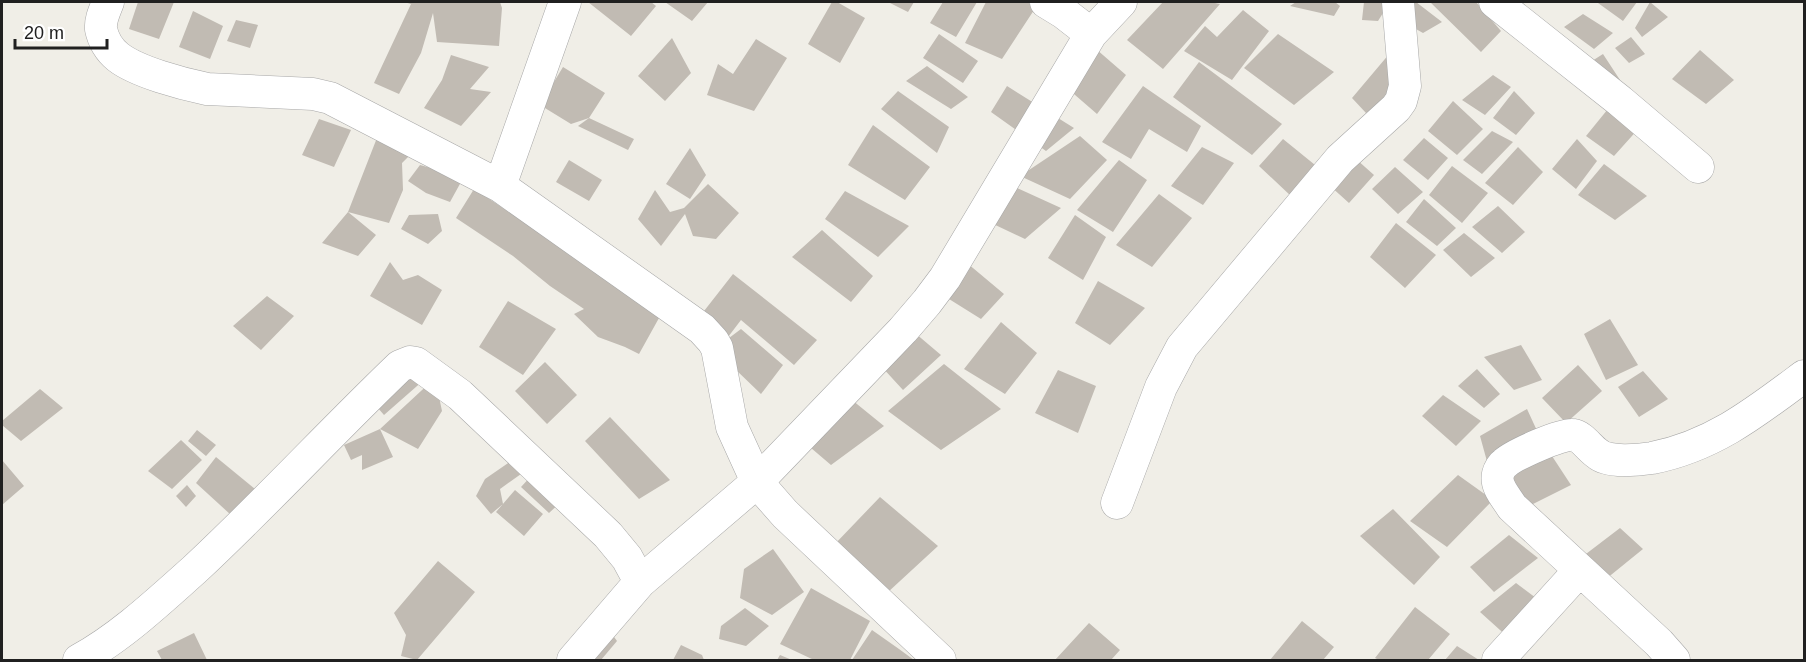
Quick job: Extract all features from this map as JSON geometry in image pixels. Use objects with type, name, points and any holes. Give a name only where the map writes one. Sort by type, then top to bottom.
[{"type":"street","points":[[108,2],[101,21],[104,38],[114,53],[134,66],[207,89],[321,95],[500,186],[709,335],[721,360],[732,427],[757,482],[785,514],[940,660]]},
{"type":"street","points":[[500,186],[565,2]]},
{"type":"street","points":[[1046,2],[1091,34]]},
{"type":"street","points":[[573,660],[640,582],[757,482],[927,302],[945,278],[1091,34],[1121,2]]},
{"type":"street","points":[[1117,503],[1161,387],[1182,347],[1340,159],[1401,101],[1405,86],[1398,2]]},
{"type":"street","points":[[1496,2],[1620,100],[1698,167]]},
{"type":"street","points":[[79,660],[100,649],[159,602],[218,547],[399,366],[410,362],[416,363],[460,395],[592,519],[627,558],[640,582]]},
{"type":"street","points":[[1674,660],[1659,643],[1512,507],[1497,483],[1498,474],[1506,462],[1565,435],[1576,435],[1601,457],[1610,459],[1651,458],[1696,444],[1745,420],[1804,376]]},
{"type":"street","points":[[1498,660],[1580,571]]},
{"type":"building","points":[[138,2],[174,2],[159,39],[129,29]]},
{"type":"building","points":[[404,2],[500,2],[502,8],[499,46],[437,42],[433,13],[421,53],[399,94],[374,83],[411,4]]},
{"type":"building","points":[[588,2],[651,2],[656,6],[631,36]]},
{"type":"building","points":[[665,2],[708,2],[692,21]]},
{"type":"building","points":[[832,2],[837,2],[865,18],[840,63],[808,44]]},
{"type":"building","points":[[888,2],[914,2],[908,12]]},
{"type":"building","points":[[943,2],[977,2],[956,37],[930,23]]},
{"type":"building","points":[[986,2],[1027,2],[1036,7],[1002,59],[965,43]]},
{"type":"building","points":[[1163,2],[1220,4],[1163,69],[1127,40]]},
{"type":"building","points":[[1296,2],[1335,2],[1340,6],[1334,16],[1290,6]]},
{"type":"building","points":[[1364,2],[1384,2],[1388,5],[1378,21],[1362,20]]},
{"type":"building","points":[[1407,2],[1416,2],[1442,22],[1423,33],[1407,24]]},
{"type":"building","points":[[1430,2],[1476,2],[1501,31],[1481,52]]},
{"type":"building","points":[[1599,2],[1637,2],[1623,21]]},
{"type":"building","points":[[1650,2],[1668,17],[1642,37],[1635,28]]},
{"type":"building","points":[[1243,10],[1269,31],[1232,80],[1184,51],[1205,26],[1217,37]]},
{"type":"building","points":[[193,11],[223,26],[210,59],[179,47]]},
{"type":"building","points":[[1583,14],[1613,33],[1594,49],[1564,27]]},
{"type":"building","points":[[236,20],[258,25],[250,48],[227,41]]},
{"type":"building","points":[[939,34],[978,61],[963,83],[923,58]]},
{"type":"building","points":[[1278,34],[1334,72],[1294,105],[1244,68]]},
{"type":"building","points":[[1631,37],[1645,54],[1629,63],[1615,48]]},
{"type":"building","points":[[672,38],[691,73],[665,101],[638,76]]},
{"type":"building","points":[[756,39],[787,58],[754,111],[707,95],[718,64],[733,74]]},
{"type":"building","points":[[1096,49],[1126,75],[1097,114],[1067,88]]},
{"type":"building","points":[[1700,50],[1734,80],[1706,104],[1672,79]]},
{"type":"building","points":[[1390,53],[1400,94],[1366,113],[1352,98]]},
{"type":"building","points":[[1603,54],[1620,80],[1609,80],[1592,61]]},
{"type":"building","points":[[451,55],[489,67],[470,89],[491,92],[461,126],[424,108],[442,80]]},
{"type":"building","points":[[1199,62],[1282,124],[1252,155],[1173,97]]},
{"type":"building","points":[[927,66],[968,97],[951,109],[906,81]]},
{"type":"building","points":[[563,67],[605,93],[589,118],[571,124],[540,105]]},
{"type":"building","points":[[1493,75],[1511,87],[1485,115],[1462,100]]},
{"type":"building","points":[[1007,86],[1074,128],[1046,151],[991,112]]},
{"type":"building","points":[[1143,86],[1201,126],[1187,152],[1149,129],[1131,159],[1102,142]]},
{"type":"building","points":[[898,91],[949,127],[937,153],[881,109]]},
{"type":"building","points":[[1514,91],[1535,113],[1516,135],[1493,118]]},
{"type":"building","points":[[1453,101],[1483,129],[1457,155],[1428,131]]},
{"type":"building","points":[[1612,104],[1640,127],[1614,156],[1586,136]]},
{"type":"building","points":[[589,118],[634,139],[628,150],[578,126]]},
{"type":"building","points":[[319,119],[351,130],[334,167],[302,155]]},
{"type":"building","points":[[382,125],[412,153],[402,163],[403,190],[389,223],[348,212]]},
{"type":"building","points":[[873,125],[930,167],[905,200],[848,165]]},
{"type":"building","points":[[1492,131],[1513,142],[1482,174],[1463,160]]},
{"type":"building","points":[[1080,136],[1107,160],[1070,199],[1020,176]]},
{"type":"building","points":[[1424,138],[1448,158],[1428,180],[1403,160]]},
{"type":"building","points":[[1283,139],[1320,169],[1292,197],[1259,166]]},
{"type":"building","points":[[1577,139],[1597,161],[1576,189],[1552,169]]},
{"type":"building","points":[[1202,147],[1234,163],[1203,205],[1171,186]]},
{"type":"building","points":[[1518,147],[1543,172],[1513,205],[1485,183]]},
{"type":"building","points":[[690,148],[706,175],[690,199],[666,184]]},
{"type":"building","points":[[1356,159],[1374,175],[1349,203],[1329,185]]},
{"type":"building","points":[[569,160],[602,180],[589,201],[556,182]]},
{"type":"building","points":[[1119,160],[1147,180],[1113,232],[1077,210]]},
{"type":"building","points":[[1604,164],[1647,196],[1615,220],[1578,195]]},
{"type":"building","points":[[420,165],[442,171],[461,182],[450,202],[426,193],[408,181]]},
{"type":"building","points":[[1452,166],[1488,193],[1462,223],[1429,195]]},
{"type":"building","points":[[1395,167],[1423,192],[1398,214],[1372,189]]},
{"type":"building","points":[[708,184],[739,213],[716,239],[693,236],[685,214],[661,246],[638,219],[655,190],[670,212],[684,208]]},
{"type":"building","points":[[1015,187],[1061,208],[1025,239],[989,222]]},
{"type":"building","points":[[474,189],[648,303],[659,318],[639,354],[598,337],[574,314],[584,309],[550,286],[513,256],[456,218]]},
{"type":"building","points":[[845,191],[909,226],[878,257],[825,219]]},
{"type":"building","points":[[1159,194],[1192,218],[1152,267],[1116,245]]},
{"type":"building","points":[[1424,199],[1456,228],[1437,246],[1406,222]]},
{"type":"building","points":[[1498,206],[1525,232],[1502,253],[1472,227]]},
{"type":"building","points":[[348,212],[376,235],[358,256],[322,243]]},
{"type":"building","points":[[438,214],[442,231],[428,244],[401,229],[409,215]]},
{"type":"building","points":[[1075,215],[1106,237],[1083,280],[1048,258]]},
{"type":"building","points":[[1396,223],[1436,255],[1405,288],[1370,257]]},
{"type":"building","points":[[822,230],[873,276],[851,302],[792,257]]},
{"type":"building","points":[[1464,233],[1495,258],[1471,277],[1443,250]]},
{"type":"building","points":[[390,262],[403,280],[418,275],[442,290],[422,325],[370,296]]},
{"type":"building","points":[[967,263],[1004,294],[981,319],[941,294]]},
{"type":"building","points":[[733,274],[817,340],[794,365],[741,320],[725,341],[741,329],[783,365],[761,394],[734,368],[697,320]]},
{"type":"building","points":[[1098,281],[1145,308],[1110,345],[1075,323]]},
{"type":"building","points":[[267,296],[294,316],[261,350],[233,326]]},
{"type":"building","points":[[508,301],[556,329],[523,375],[479,347]]},
{"type":"building","points":[[1610,319],[1638,365],[1606,380],[1584,334]]},
{"type":"building","points":[[1001,322],[1037,353],[1005,394],[964,369]]},
{"type":"building","points":[[915,333],[941,355],[903,390],[881,366]]},
{"type":"building","points":[[1521,345],[1542,380],[1514,390],[1484,357]]},
{"type":"building","points":[[545,362],[577,395],[547,424],[515,391]]},
{"type":"building","points":[[412,364],[425,379],[384,415],[371,400]]},
{"type":"building","points":[[944,364],[1001,409],[941,450],[888,411]]},
{"type":"building","points":[[1578,365],[1602,391],[1566,423],[1542,398]]},
{"type":"building","points":[[1477,369],[1500,394],[1484,408],[1458,386]]},
{"type":"building","points":[[1058,370],[1096,386],[1078,433],[1035,413]]},
{"type":"building","points":[[1643,371],[1668,399],[1639,417],[1618,387]]},
{"type":"building","points":[[435,378],[442,411],[418,449],[380,429]]},
{"type":"building","points":[[40,389],[63,408],[21,441],[2,425],[2,421]]},
{"type":"building","points":[[1443,395],[1481,421],[1456,446],[1422,416]]},
{"type":"building","points":[[852,400],[884,426],[831,465],[804,442]]},
{"type":"building","points":[[1527,409],[1539,435],[1488,465],[1480,436]]},
{"type":"building","points":[[610,417],[670,480],[639,499],[585,441]]},
{"type":"building","points":[[380,429],[393,457],[362,470],[362,455],[351,460],[344,445]]},
{"type":"building","points":[[197,430],[216,445],[206,456],[188,441]]},
{"type":"building","points":[[181,440],[202,460],[172,489],[148,471]]},
{"type":"building","points":[[1550,453],[1571,485],[1525,508],[1506,480]]},
{"type":"building","points":[[216,457],[255,489],[231,515],[196,483]]},
{"type":"building","points":[[2,460],[24,486],[2,505]]},
{"type":"building","points":[[511,461],[521,474],[500,489],[503,504],[491,514],[476,496],[485,479]]},
{"type":"building","points":[[533,474],[562,501],[549,513],[521,487]]},
{"type":"building","points":[[1458,475],[1493,500],[1447,547],[1410,521]]},
{"type":"building","points":[[187,485],[196,496],[186,507],[176,496]]},
{"type":"building","points":[[515,490],[543,514],[524,536],[496,512]]},
{"type":"building","points":[[880,497],[938,546],[887,593],[833,546]]},
{"type":"building","points":[[1393,509],[1440,557],[1414,585],[1360,536]]},
{"type":"building","points":[[1620,528],[1643,549],[1606,579],[1582,557]]},
{"type":"building","points":[[1509,535],[1538,558],[1494,592],[1470,567]]},
{"type":"building","points":[[773,549],[804,592],[772,615],[740,598],[744,569]]},
{"type":"building","points":[[438,561],[475,592],[417,660],[401,656],[406,635],[394,613]]},
{"type":"building","points":[[1516,583],[1540,601],[1510,639],[1480,612]]},
{"type":"building","points":[[811,588],[870,621],[850,660],[814,660],[780,644]]},
{"type":"building","points":[[1415,607],[1450,634],[1428,660],[1379,660],[1375,658]]},
{"type":"building","points":[[745,608],[769,626],[746,646],[719,639],[721,626]]},
{"type":"building","points":[[1302,621],[1334,647],[1323,660],[1270,660]]},
{"type":"building","points":[[604,623],[617,641],[601,660],[573,660]]},
{"type":"building","points":[[1089,623],[1120,650],[1111,660],[1055,660]]},
{"type":"building","points":[[872,630],[899,649],[914,660],[852,660]]},
{"type":"building","points":[[194,633],[207,660],[162,660],[157,651]]},
{"type":"building","points":[[681,645],[702,655],[704,660],[673,660]]},
{"type":"building","points":[[1457,646],[1479,660],[1445,660]]},
{"type":"building","points":[[780,655],[792,660],[777,660]]}]
